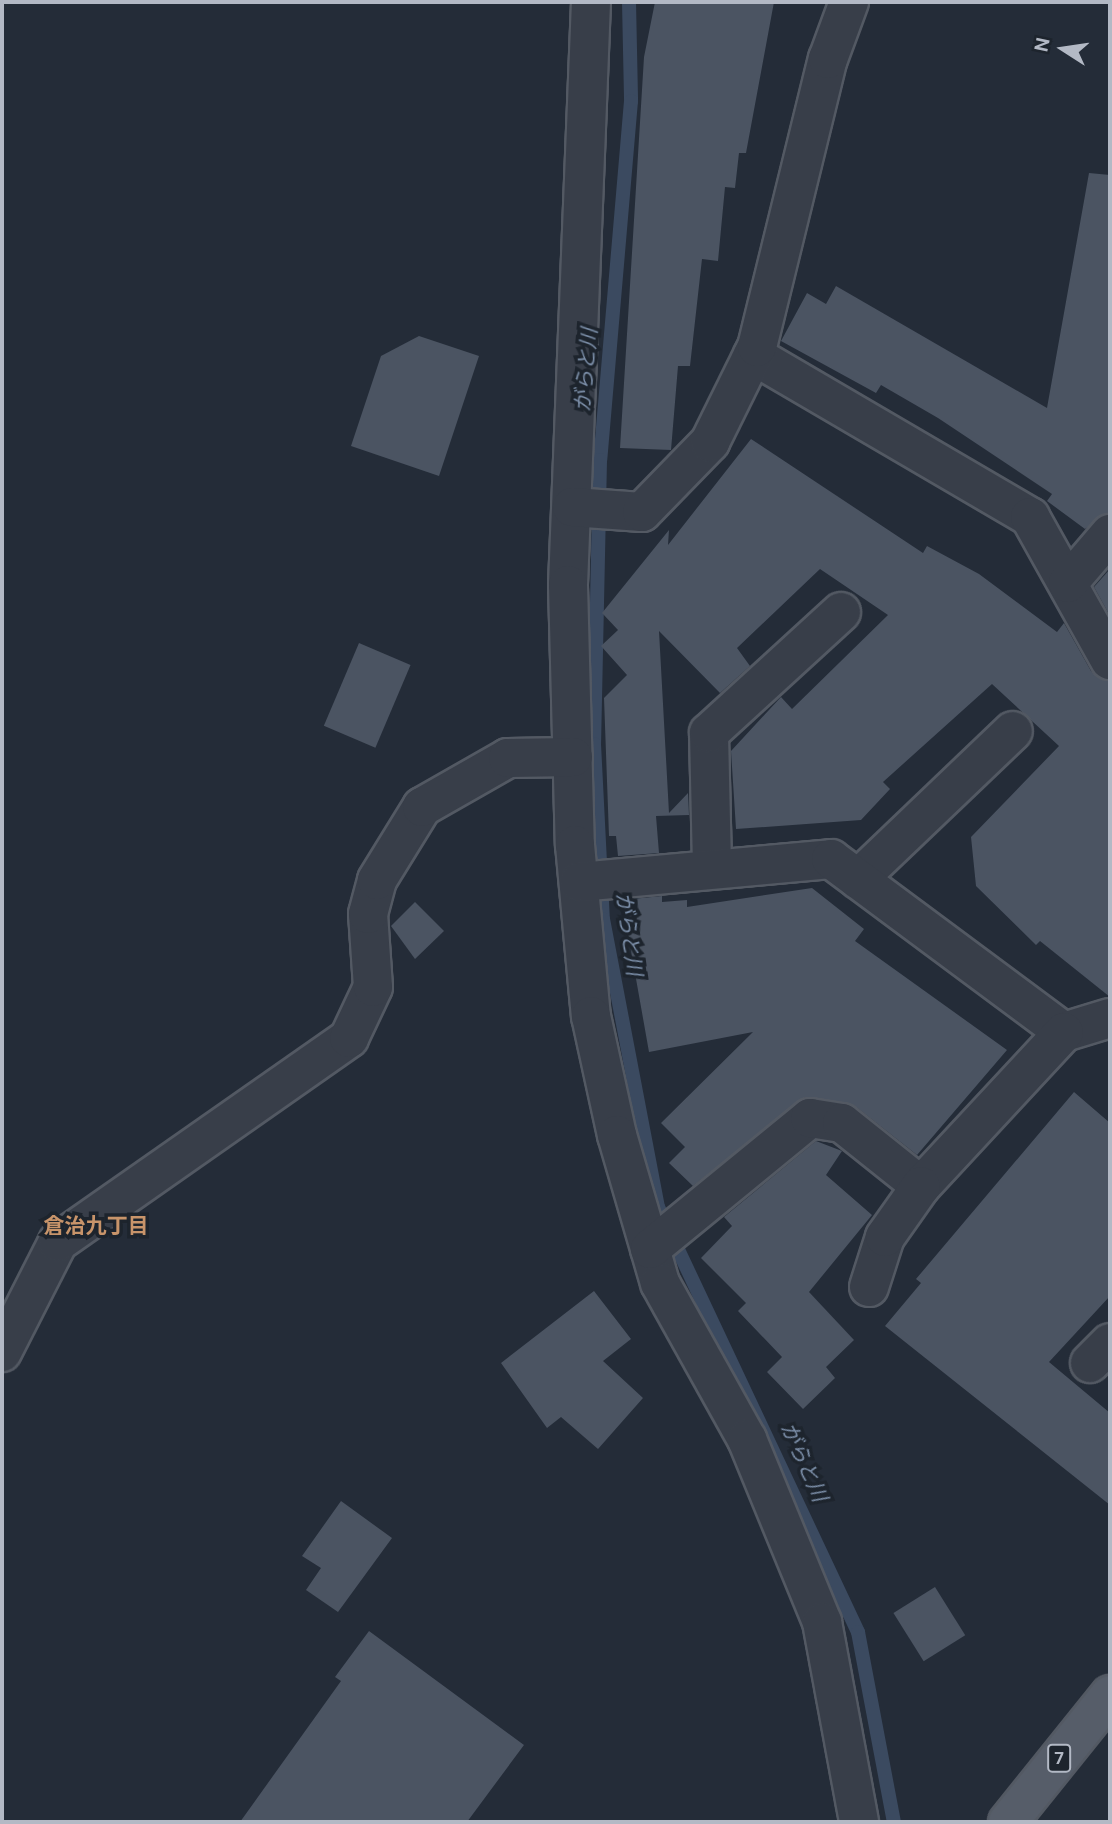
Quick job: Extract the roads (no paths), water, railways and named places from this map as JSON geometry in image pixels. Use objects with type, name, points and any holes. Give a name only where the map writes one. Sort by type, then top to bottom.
[{"type":"main road","name":"7","points":[[1008,1822],[1110,1695]]},
{"type":"street","points":[[591,2],[595,508],[573,757],[594,880],[591,1016],[663,1238],[660,1283],[747,1439],[822,1622],[859,1822]]},
{"type":"street","points":[[595,508],[642,512],[710,442],[753,355],[828,59],[849,2]]},
{"type":"street","points":[[753,355],[1031,517],[1110,660]]},
{"type":"street","points":[[1069,583],[1110,534]]},
{"type":"street","points":[[712,866],[709,733],[841,612]]},
{"type":"street","points":[[858,879],[1013,731]]},
{"type":"street","points":[[2,1352],[58,1242],[349,1038],[373,987],[368,914],[377,880],[422,807],[508,758],[573,757]]},
{"type":"street","points":[[594,880],[712,866],[831,859],[1064,1032]]},
{"type":"street","points":[[869,1287],[885,1237],[921,1186],[1064,1032],[1110,1018]]},
{"type":"street","points":[[663,1238],[810,1118],[842,1123],[921,1186]]},
{"type":"waterway","name":"がらと川","points":[[629,2],[631,101],[600,460],[594,744],[603,919],[658,1207],[858,1632],[894,1822]]},
{"type":"district","name":"倉治九丁目","points":[[96,1226]]}]
